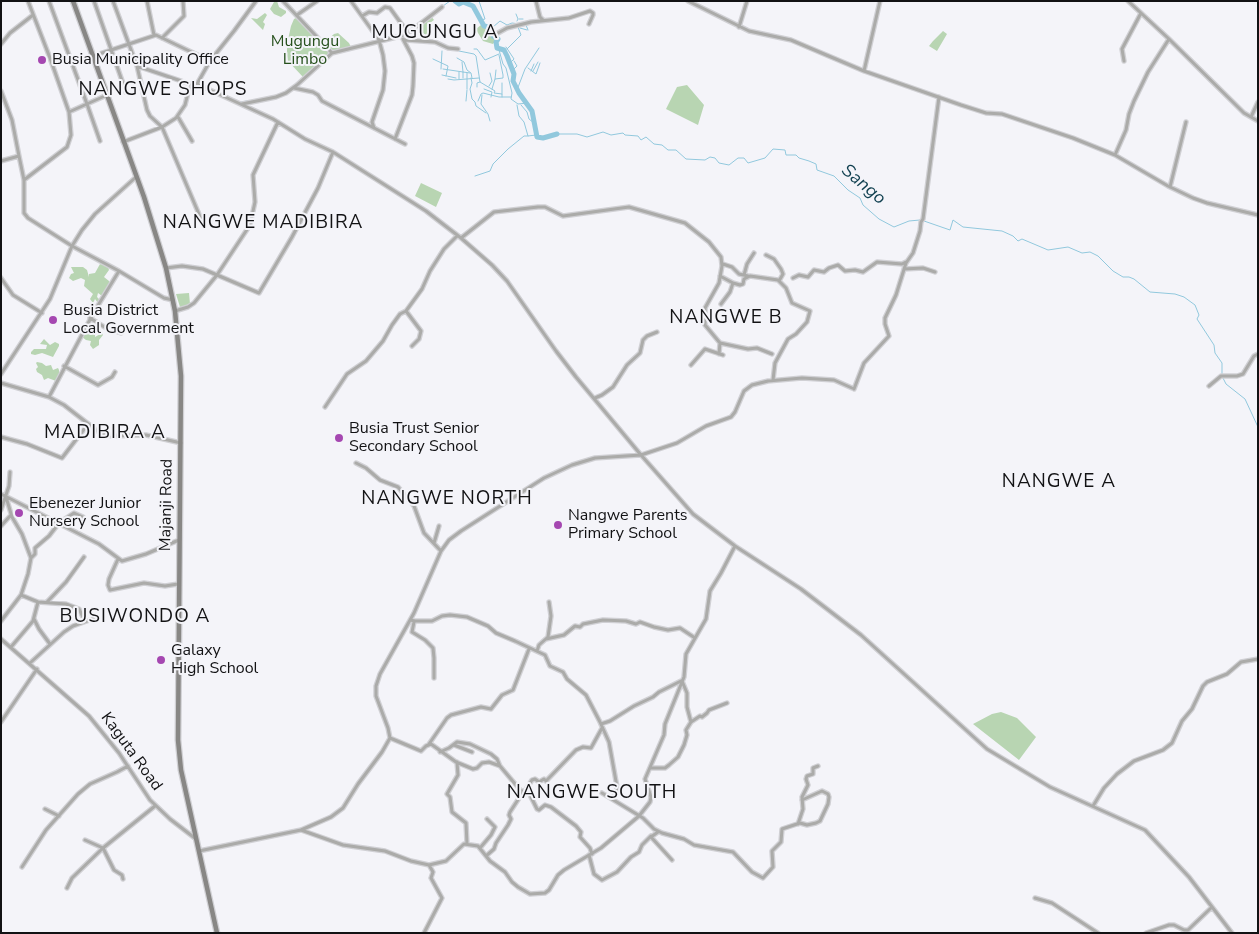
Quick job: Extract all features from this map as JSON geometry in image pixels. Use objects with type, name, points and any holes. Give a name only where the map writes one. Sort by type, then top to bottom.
[{"type":"main road","name":"Majanji Road","points":[[73,1],[144,197],[166,268],[175,311],[181,376],[178,584],[178,740],[180,770],[217,933]]},
{"type":"street","points":[[24,180],[67,147],[70,142],[69,112],[28,1]]},
{"type":"street","points":[[49,1],[100,141]]},
{"type":"street","points":[[94,1],[126,92]]},
{"type":"street","points":[[113,1],[137,66],[147,110],[150,116],[162,126],[204,226]]},
{"type":"street","points":[[147,1],[154,35]]},
{"type":"street","points":[[162,38],[184,16],[183,1]]},
{"type":"street","points":[[124,142],[178,117],[185,105],[188,93],[256,1]]},
{"type":"street","points":[[283,1],[332,53]]},
{"type":"street","points":[[296,15],[317,1]]},
{"type":"street","points":[[351,1],[379,40],[385,71],[383,90],[372,122],[374,128]]},
{"type":"street","points":[[536,1],[541,20]]},
{"type":"street","points":[[688,1],[694,2],[749,31],[791,40],[864,71],[986,113],[1002,114],[1073,138],[1115,155],[1170,187],[1207,203],[1258,215]]},
{"type":"street","points":[[739,27],[747,1]]},
{"type":"street","points":[[864,71],[880,1]]},
{"type":"street","points":[[1128,1],[1241,110],[1258,121]]},
{"type":"street","points":[[362,16],[369,12],[377,13],[385,7],[390,8],[408,33]]},
{"type":"street","points":[[402,38],[442,7]]},
{"type":"street","points":[[498,33],[507,28],[541,20],[570,18],[590,11],[593,15],[589,24]]},
{"type":"street","points":[[1124,61],[1122,49],[1141,13]]},
{"type":"street","points":[[1,44],[33,14]]},
{"type":"street","points":[[93,56],[154,35],[210,61]]},
{"type":"street","points":[[395,139],[412,95],[413,86],[414,68],[412,56],[402,38]]},
{"type":"street","points":[[241,104],[276,97],[294,88],[332,53],[379,40],[402,38],[412,41],[420,40],[435,42],[448,48],[458,49]]},
{"type":"street","points":[[1115,155],[1128,126],[1128,114],[1134,101],[1148,72],[1169,39]]},
{"type":"street","points":[[137,66],[195,84],[278,122],[304,139],[333,152],[426,211],[459,237],[492,265],[507,281],[556,351],[641,455],[693,514],[735,546],[801,589],[846,624],[890,660],[988,749],[1050,787],[1141,827],[1189,878],[1232,933]]},
{"type":"street","points":[[294,88],[313,92],[318,95],[322,102],[405,144]]},
{"type":"street","points":[[1,91],[10,114],[19,156],[24,180],[24,213],[28,218],[72,246],[164,298],[173,300]]},
{"type":"street","points":[[69,112],[107,95]]},
{"type":"street","points":[[199,851],[300,830],[331,817],[343,808],[390,738],[376,696],[377,681],[412,621],[441,551],[461,531],[544,478],[566,467],[595,458],[641,455],[677,443],[706,426],[731,417],[748,386],[792,378],[828,380],[853,388],[864,363],[889,336],[884,321],[896,295],[908,260],[913,253],[920,231],[939,97]]},
{"type":"street","points":[[1251,117],[1258,102]]},
{"type":"street","points":[[178,117],[192,141]]},
{"type":"street","points":[[175,311],[194,303],[217,275],[251,223],[255,202],[253,175],[278,122]]},
{"type":"street","points":[[367,124],[372,122]]},
{"type":"street","points":[[1170,187],[1186,122]]},
{"type":"street","points":[[166,268],[193,267],[259,293],[318,188],[333,152]]},
{"type":"street","points":[[1,161],[19,156]]},
{"type":"street","points":[[1,374],[3,368],[42,313],[57,285],[72,246],[90,220],[136,177]]},
{"type":"street","points":[[325,406],[347,374],[366,360],[377,348],[397,318],[406,311],[422,289],[430,271],[440,256],[459,237],[489,215],[504,210],[545,207],[564,216],[629,207],[690,225],[714,247],[721,257],[722,264],[719,283],[705,308],[705,325],[720,343],[721,355],[705,349],[691,364]]},
{"type":"street","points":[[720,276],[733,283],[742,284],[746,276],[747,264],[754,253]]},
{"type":"street","points":[[766,255],[774,260],[783,274],[779,281]]},
{"type":"street","points":[[793,278],[800,275],[808,277],[814,270],[824,272],[828,268],[838,265],[845,271],[855,270],[863,272],[877,262],[902,264],[908,260]]},
{"type":"street","points":[[722,264],[746,276],[779,281],[786,288],[792,303],[810,311],[807,322],[796,334],[788,339],[775,363],[773,380]]},
{"type":"street","points":[[902,264],[904,270]]},
{"type":"street","points":[[904,270],[923,268],[935,272]]},
{"type":"street","points":[[49,397],[90,318],[119,271]]},
{"type":"street","points":[[1,278],[13,295],[42,313]]},
{"type":"street","points":[[721,304],[730,292],[733,283]]},
{"type":"street","points":[[406,311],[422,331],[419,339],[412,346]]},
{"type":"street","points":[[90,318],[106,328],[121,333]]},
{"type":"street","points":[[595,398],[613,387],[627,365],[640,353],[643,340],[657,332]]},
{"type":"street","points":[[720,343],[748,349],[757,348],[772,354]]},
{"type":"street","points":[[1209,386],[1222,376],[1243,374],[1254,356],[1258,354]]},
{"type":"street","points":[[64,366],[98,385],[112,377],[115,372]]},
{"type":"street","points":[[1,383],[49,397],[100,432],[112,436],[146,435],[181,443]]},
{"type":"street","points":[[1,436],[62,458],[88,424]]},
{"type":"street","points":[[356,463],[366,468],[380,480],[398,487],[414,506],[424,533],[441,551]]},
{"type":"street","points":[[1,510],[6,497],[10,472]]},
{"type":"street","points":[[1,494],[99,544],[122,561],[179,540]]},
{"type":"street","points":[[1,621],[21,595],[31,558],[28,547],[11,514],[6,497]]},
{"type":"street","points":[[31,558],[35,554],[35,548],[49,536],[59,523],[74,513],[83,517]]},
{"type":"street","points":[[1,526],[11,514]]},
{"type":"street","points":[[434,543],[438,526]]},
{"type":"street","points":[[300,830],[350,847],[385,851],[411,861],[429,865],[446,861],[461,845],[478,846],[494,864],[505,872],[518,888],[535,895],[545,893],[558,875],[607,844],[639,816],[651,800],[645,779],[664,735],[665,724],[685,673],[686,654],[706,619],[710,591],[722,573],[735,546]]},
{"type":"street","points":[[47,603],[66,582],[84,557]]},
{"type":"street","points":[[118,559],[109,579],[108,585],[110,590],[144,583],[165,586],[178,584]]},
{"type":"street","points":[[21,595],[38,602],[62,603],[79,609],[85,621]]},
{"type":"street","points":[[11,647],[30,625],[38,602]]},
{"type":"street","points":[[537,651],[537,648],[548,637],[551,621],[549,602]]},
{"type":"street","points":[[412,621],[432,620],[450,615],[467,617],[488,626],[496,634],[516,640],[545,655],[550,666],[563,672],[567,679],[586,695],[602,725],[609,742],[617,787],[613,798]]},
{"type":"street","points":[[34,618],[39,629],[50,644]]},
{"type":"street","points":[[30,663],[73,626],[95,618]]},
{"type":"street","points":[[546,639],[564,635],[575,626],[580,627],[583,624],[603,620],[626,621],[636,624],[640,622],[668,630],[680,628],[695,638]]},
{"type":"street","points":[[412,621],[412,632],[425,640],[433,648],[434,678]]},
{"type":"street","name":"Kaguta Road","points":[[1,639],[89,716],[105,734],[128,766],[143,792],[155,806],[196,840]]},
{"type":"street","points":[[390,738],[421,751],[429,744],[451,715],[481,707],[491,709],[502,695],[512,690],[529,648]]},
{"type":"street","points":[[1094,806],[1104,788],[1117,774],[1134,761],[1163,750],[1172,744],[1182,721],[1192,709],[1203,686],[1207,682],[1227,674],[1241,662],[1258,659]]},
{"type":"street","points":[[1,722],[37,669]]},
{"type":"street","points":[[682,680],[687,694],[687,707],[691,722]]},
{"type":"street","points":[[486,856],[494,849],[511,819],[510,812],[532,780],[546,781],[576,750],[591,748],[602,725],[682,680]]},
{"type":"street","points":[[650,768],[665,768],[676,759],[684,745],[687,735],[686,730],[691,722],[700,716],[702,717],[710,710],[727,703]]},
{"type":"street","points":[[440,752],[459,742],[486,750],[497,759],[500,766],[524,792],[528,791],[539,810],[545,805],[552,807],[576,826],[580,832],[580,837],[590,848],[594,874],[602,880],[617,872],[631,857],[639,852],[642,844],[659,831]]},
{"type":"street","points":[[429,744],[457,762],[475,769],[482,763],[489,762],[500,766]]},
{"type":"street","points":[[454,745],[472,752]]},
{"type":"street","points":[[457,762],[458,775],[448,794],[452,812],[466,823],[467,844]]},
{"type":"street","points":[[22,867],[46,830],[72,800],[90,784],[128,766]]},
{"type":"street","points":[[798,824],[803,809],[802,800],[808,785],[807,776],[813,774],[813,768],[818,766]]},
{"type":"street","points":[[602,792],[659,831],[684,839],[694,845],[733,852],[748,868],[763,878],[773,867],[772,851],[781,842],[782,829],[798,824],[812,825],[820,821],[828,804],[829,797],[828,794],[822,791],[802,800]]},
{"type":"street","points":[[67,888],[72,878],[102,848],[155,806]]},
{"type":"street","points":[[46,809],[59,816]]},
{"type":"street","points":[[480,848],[495,827],[487,819]]},
{"type":"street","points":[[651,836],[672,860]]},
{"type":"street","points":[[85,840],[102,848],[114,870],[122,875],[123,879]]},
{"type":"street","points":[[424,933],[442,898],[430,878],[433,872],[429,865]]},
{"type":"street","points":[[1035,898],[1052,903],[1098,933]]},
{"type":"street","points":[[1146,933],[1169,925],[1188,930],[1212,908]]},
{"type":"green space","points":[[277,1],[279,7],[286,11],[281,17],[274,14],[270,9],[274,2]]},
{"type":"green space","points":[[265,13],[267,15],[263,22],[265,24],[263,30],[251,18],[257,19]]},
{"type":"green space","points":[[431,16],[434,20],[427,25],[429,31],[426,35],[423,33],[421,24]]},
{"type":"green space","name":"Mugungu Limbo","points":[[296,18],[330,53],[303,77],[288,61],[287,56],[287,44],[291,26]]},
{"type":"green space","points":[[481,25],[487,28],[496,40],[493,44],[483,41],[476,29]]},
{"type":"green space","points":[[943,31],[947,34],[937,51],[929,46]]},
{"type":"green space","points":[[338,33],[351,47],[332,51],[324,43],[334,34]]},
{"type":"green space","points":[[687,85],[704,105],[698,125],[666,109],[677,87]]},
{"type":"green space","points":[[421,183],[442,193],[436,207],[415,196]]},
{"type":"green space","points":[[100,264],[108,267],[109,270],[104,277],[110,283],[102,296],[98,293],[97,297],[100,300],[98,303],[95,299],[93,303],[90,299],[93,294],[84,286],[85,280],[81,278],[73,281],[69,278],[74,273],[71,267],[83,267],[87,270],[89,277],[89,274],[95,273]]},
{"type":"green space","points":[[189,293],[190,304],[180,307],[176,294]]},
{"type":"green space","points":[[98,327],[101,330],[95,332],[95,337],[102,333],[103,335],[99,340],[99,345],[93,349],[90,345],[91,341],[82,337],[86,331],[92,334]]},
{"type":"green space","points":[[44,339],[50,345],[55,342],[59,344],[53,357],[42,353],[31,354],[34,349],[46,349],[47,345],[40,344]]},
{"type":"green space","points":[[37,362],[46,366],[51,365],[53,370],[58,368],[59,378],[56,381],[48,378],[44,380],[42,375],[37,372]]},
{"type":"green space","points":[[1001,712],[1017,718],[1036,737],[1019,760],[973,724],[992,714]]},
{"type":"waterway","points":[[443,6],[450,1]]},
{"type":"waterway","name":"Sango","points":[[455,1],[459,4],[463,2],[473,6],[484,26],[489,27],[493,36],[498,39],[496,42],[497,48],[504,50],[514,74],[513,81],[532,111],[537,137],[543,138],[557,134]]},
{"type":"waterway","points":[[479,1],[485,19],[481,20]]},
{"type":"waterway","points":[[516,14],[517,21]]},
{"type":"waterway","points":[[410,30],[421,21]]},
{"type":"waterway","points":[[491,30],[500,21],[507,25],[512,23],[520,24]]},
{"type":"waterway","points":[[507,49],[521,35],[518,27],[526,25],[528,30]]},
{"type":"waterway","points":[[520,28],[527,30]]},
{"type":"waterway","points":[[385,38],[400,34]]},
{"type":"waterway","points":[[506,47],[514,59],[510,63]]},
{"type":"waterway","points":[[517,90],[525,69],[539,48]]},
{"type":"waterway","points":[[474,49],[477,49],[485,60],[499,54]]},
{"type":"waterway","name":"Sango","points":[[499,50],[506,68],[512,93],[511,99],[518,104],[528,103]]},
{"type":"waterway","points":[[441,69],[442,51]]},
{"type":"waterway","points":[[459,51],[476,56],[480,82],[495,91],[494,93],[502,94],[502,97]]},
{"type":"waterway","points":[[492,89],[495,79],[503,78],[499,55]]},
{"type":"waterway","points":[[302,78],[325,58]]},
{"type":"waterway","points":[[457,58],[464,62],[472,78]]},
{"type":"waterway","points":[[433,59],[448,66],[446,76]]},
{"type":"waterway","points":[[513,70],[517,66],[514,61]]},
{"type":"waterway","points":[[462,62],[463,72]]},
{"type":"waterway","points":[[533,71],[538,62]]},
{"type":"waterway","points":[[528,68],[536,74],[540,63]]},
{"type":"waterway","points":[[531,71],[534,64]]},
{"type":"waterway","points":[[443,69],[463,72]]},
{"type":"waterway","points":[[495,79],[496,70]]},
{"type":"waterway","points":[[459,72],[459,79]]},
{"type":"waterway","points":[[463,78],[463,72],[470,73]]},
{"type":"waterway","points":[[467,73],[467,89]]},
{"type":"waterway","points":[[489,86],[492,81],[490,73]]},
{"type":"waterway","points":[[442,75],[456,78]]},
{"type":"waterway","points":[[471,78],[470,89],[472,99],[476,106],[486,113]]},
{"type":"waterway","points":[[448,79],[479,78]]},
{"type":"waterway","points":[[477,87],[477,83],[480,82]]},
{"type":"waterway","points":[[502,83],[502,94]]},
{"type":"waterway","points":[[484,89],[492,92],[491,97]]},
{"type":"waterway","points":[[466,101],[467,90]]},
{"type":"waterway","points":[[478,101],[483,93],[499,97],[511,97]]},
{"type":"waterway","points":[[482,95],[481,104],[488,114],[490,121]]},
{"type":"waterway","points":[[241,102],[260,99]]},
{"type":"waterway","points":[[517,105],[519,116],[524,122],[528,136],[536,135]]},
{"type":"waterway","points":[[521,105],[527,112],[529,119],[534,123]]},
{"type":"waterway","name":"Sango","points":[[557,134],[577,134],[587,137],[603,132],[611,135],[623,133],[625,135],[638,136],[641,140],[646,137],[654,144],[662,145],[668,150],[676,150],[686,159],[705,160],[710,157],[715,158],[719,163],[729,165],[738,158],[744,158],[748,163],[765,158],[773,149],[785,150],[786,155],[796,155],[799,158],[816,164],[817,170],[834,176],[848,190],[860,198],[863,205],[879,219],[894,227],[909,221],[920,220]]},
{"type":"waterway","points":[[475,176],[490,171],[493,164],[508,149],[524,136],[528,136]]},
{"type":"waterway","name":"Sango","points":[[924,221],[950,230],[953,220],[963,227],[1002,231],[1013,236],[1018,241],[1022,239],[1048,250],[1068,247],[1082,253],[1090,252],[1098,256],[1113,271],[1123,277],[1134,279],[1150,292],[1175,294],[1184,297],[1195,305],[1199,315],[1197,319],[1214,345],[1215,353],[1222,363],[1222,374]]},
{"type":"waterway","name":"Sango","points":[[1223,378],[1226,384],[1245,399],[1258,427]]},
{"type":"place","name":"Busia Municipality Office","points":[[42,60]]},
{"type":"place","name":"Busia District Local Government","points":[[53,320]]},
{"type":"place","name":"Busia Trust Senior Secondary School","points":[[339,438]]},
{"type":"place","name":"Ebenezer Junior Nursery School","points":[[19,513]]},
{"type":"place","name":"Nangwe Parents Primary School","points":[[558,525]]},
{"type":"place","name":"Galaxy High School","points":[[161,660]]},
{"type":"district","name":"MUGUNGU A","points":[[435,33]]},
{"type":"district","name":"NANGWE SHOPS","points":[[163,90]]},
{"type":"district","name":"NANGWE MADIBIRA","points":[[263,223]]},
{"type":"district","name":"NANGWE B","points":[[726,318]]},
{"type":"district","name":"MADIBIRA A","points":[[105,433]]},
{"type":"district","name":"NANGWE A","points":[[1059,482]]},
{"type":"district","name":"NANGWE NORTH","points":[[447,499]]},
{"type":"district","name":"BUSIWONDO A","points":[[135,617]]},
{"type":"district","name":"NANGWE SOUTH","points":[[592,793]]}]
